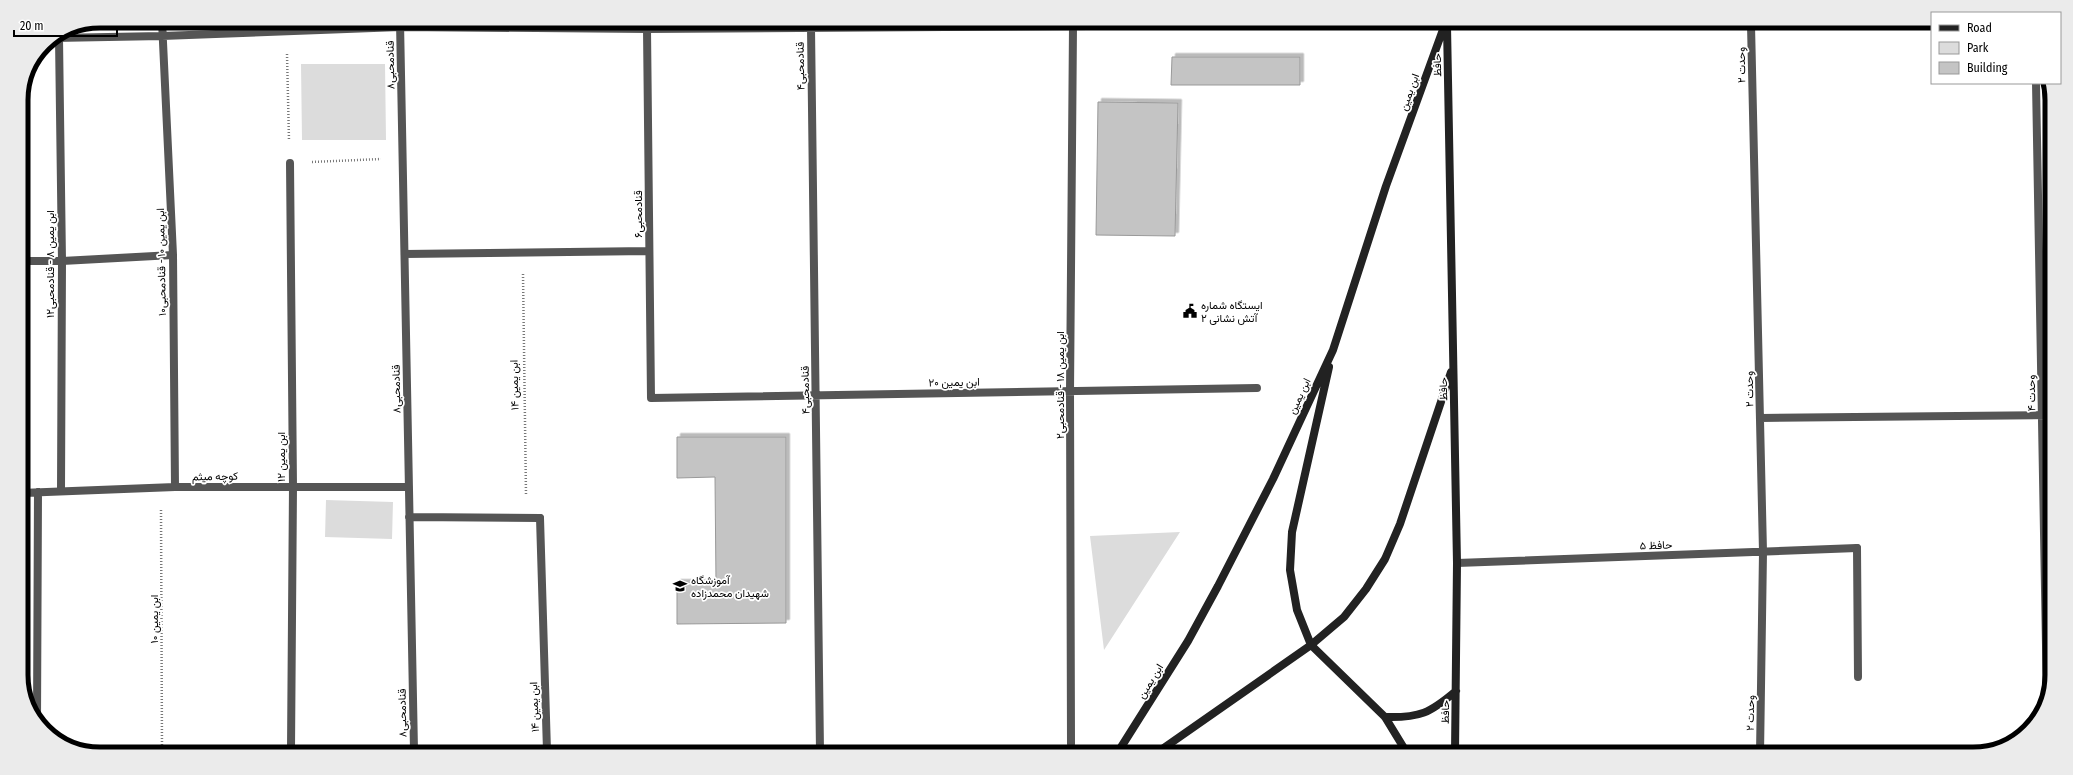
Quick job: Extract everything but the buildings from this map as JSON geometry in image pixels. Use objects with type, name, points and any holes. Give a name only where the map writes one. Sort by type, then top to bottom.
[{"type":"main road","name":"ابن یمین","points":[[1121,747],[1188,642],[1218,586],[1273,479],[1333,350],[1386,186],[1445,28]]},
{"type":"main road","name":"حافظ","points":[[1446,28],[1457,563],[1455,747]]},
{"type":"main road","points":[[1333,350],[1292,532],[1290,570],[1297,610],[1311,645],[1385,717],[1404,747]]},
{"type":"main road","points":[[1165,747],[1311,645],[1344,617],[1366,589],[1385,559],[1400,524],[1453,367]]},
{"type":"main road","points":[[1385,717],[1409,718],[1431,711],[1456,690]]},
{"type":"street","name":"ابن یمین ۱۰ - قنادمحبی۱۰","points":[[162,28],[173,255],[175,488]]},
{"type":"street","points":[[64,38],[162,36],[335,28]]},
{"type":"street","name":"قنادمحبی۸","points":[[400,28],[414,747]]},
{"type":"street","points":[[598,28],[664,28]]},
{"type":"street","name":"قنادمحبی۴","points":[[811,28],[820,747]]},
{"type":"street","name":"ابن یمین ۱۸ - قنادمحبی۲","points":[[1071,744],[1070,392],[1073,28]]},
{"type":"street","name":"وحدت ۲","points":[[1751,28],[1763,552],[1760,747]]},
{"type":"street","name":"قنادمحبی۶","points":[[647,29],[651,398]]},
{"type":"street","name":"ابن یمین ۸ - قنادمحبی۱۲","points":[[57,42],[62,261],[61,490]]},
{"type":"street","name":"وحدت ۴","points":[[2036,84],[2045,382]]},
{"type":"street","name":"ابن یمین ۱۲","points":[[290,163],[292,486],[291,747]]},
{"type":"street","points":[[405,254],[649,251]]},
{"type":"street","points":[[28,261],[62,261],[173,255]]},
{"type":"street","name":"ابن یمین ۲۰","points":[[651,398],[1257,388]]},
{"type":"street","points":[[1760,418],[2045,415]]},
{"type":"street","name":"کوچه میثم","points":[[28,493],[61,490],[292,486],[409,487]]},
{"type":"street","points":[[36,708],[38,492]]},
{"type":"street","points":[[409,517],[527,518]]},
{"type":"street","name":"ابن یمین ۱۴","points":[[527,518],[540,518],[547,747]]},
{"type":"street","name":"حافظ ۵","points":[[1457,563],[1857,548],[1858,677]]},
{"type":"path","points":[[287,31],[290,163],[403,158]]},
{"type":"path","name":"ابن یمین ۱۴","points":[[523,252],[527,518]]},
{"type":"path","name":"ابن یمین ۱۰","points":[[161,488],[162,747]]},
{"type":"green space","points":[[301,64],[385,64],[386,140],[302,140]]},
{"type":"green space","points":[[326,500],[393,502],[392,539],[325,537]]},
{"type":"green space","points":[[1180,532],[1104,650],[1090,536]]},
{"type":"place","name":"ایستگاه شماره ۲ آتش نشانی","points":[[1190,311]]},
{"type":"place","name":"آموزشگاه شهیدان محمدزاده","points":[[680,586]]}]
